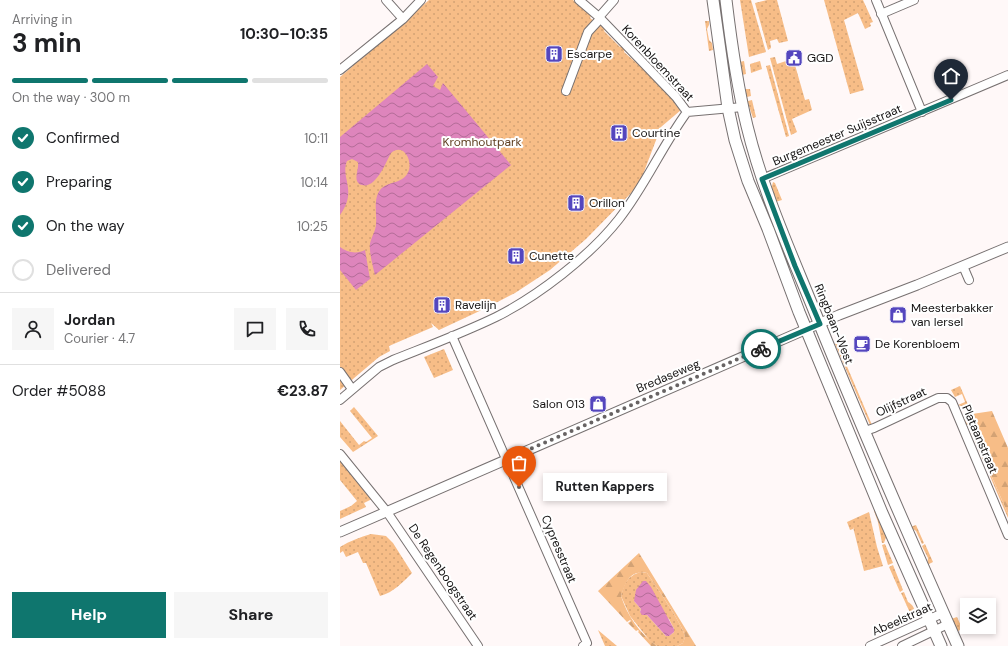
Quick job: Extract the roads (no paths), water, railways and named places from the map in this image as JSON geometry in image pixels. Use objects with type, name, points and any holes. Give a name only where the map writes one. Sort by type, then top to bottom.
[{"type":"main road","points":[[713,0],[728,108],[735,140],[748,181],[768,229],[806,330],[882,513],[941,646]]},
{"type":"main road","name":"Ringbaan-West","points":[[726,0],[743,107],[762,179],[795,266],[837,367],[958,646]]},
{"type":"street","points":[[386,0],[402,19]]},
{"type":"street","points":[[340,70],[402,19],[421,0]]},
{"type":"street","name":"Korenbloemstraat","points":[[579,0],[599,18],[676,97],[687,112],[743,107]]},
{"type":"street","points":[[566,91],[588,32],[614,0]]},
{"type":"street","name":"Burgemeester Suijsstraat","points":[[876,0],[922,112]]},
{"type":"street","points":[[882,14],[914,0]]},
{"type":"street","name":"Burgemeester Suijsstraat","points":[[762,179],[1008,75]]},
{"type":"street","points":[[340,400],[379,367],[497,316],[533,295],[561,275],[591,249],[618,220],[638,194],[678,124],[687,112]]},
{"type":"street","name":"Bredaseweg","points":[[340,532],[820,324],[963,266],[1008,246]]},
{"type":"street","points":[[963,266],[969,280]]},
{"type":"street","points":[[452,336],[507,459]]},
{"type":"street","points":[[340,372],[352,389]]},
{"type":"street","name":"Olijfstraat","points":[[865,431],[938,398],[947,398]]},
{"type":"street","name":"Plataanstraat","points":[[947,398],[952,402],[1008,535]]},
{"type":"street","name":"De Regenboogstraat","points":[[340,454],[387,512],[478,646]]},
{"type":"street","name":"Cypresstraat","points":[[507,459],[587,643],[583,646]]},
{"type":"street","name":"Abeelstraat","points":[[870,646],[943,613]]},
{"type":"street","name":"Abeelstraat","points":[[902,646],[948,624]]},
{"type":"water","points":[[427,64],[438,77],[433,86],[440,90],[443,83],[511,165],[375,275],[371,260],[370,247],[376,227],[376,207],[378,194],[383,187],[400,180],[407,175],[410,166],[408,157],[403,151],[395,150],[391,153],[376,179],[367,185],[361,185],[357,181],[356,177],[358,162],[352,159],[347,161],[345,173],[348,185],[348,198],[340,215],[340,137]]},
{"type":"water","points":[[340,247],[346,251],[352,252],[365,250],[370,279],[356,290],[340,270]]},
{"type":"water","points":[[643,581],[646,581],[651,587],[674,629],[674,632],[669,636],[666,636],[647,615],[642,615],[640,612],[641,609],[634,601],[636,590]]},
{"type":"place","name":"Escarpe","points":[[554,54]]},
{"type":"place","name":"GGD","points":[[794,58]]},
{"type":"place","name":"Courtine","points":[[619,133]]},
{"type":"place","name":"Orillon","points":[[576,203]]},
{"type":"place","name":"Cunette","points":[[516,256]]},
{"type":"place","name":"Ravelijn","points":[[442,305]]},
{"type":"place","name":"Meesterbakker van Iersel","points":[[898,315]]},
{"type":"place","name":"De Korenbloem","points":[[862,344]]},
{"type":"place","name":"Salon 013","points":[[598,404]]},
{"type":"place","name":"Rutten Kappers","points":[[519,487]]},
{"type":"park label","name":"Kromhoutpark","points":[[482,142]]}]
